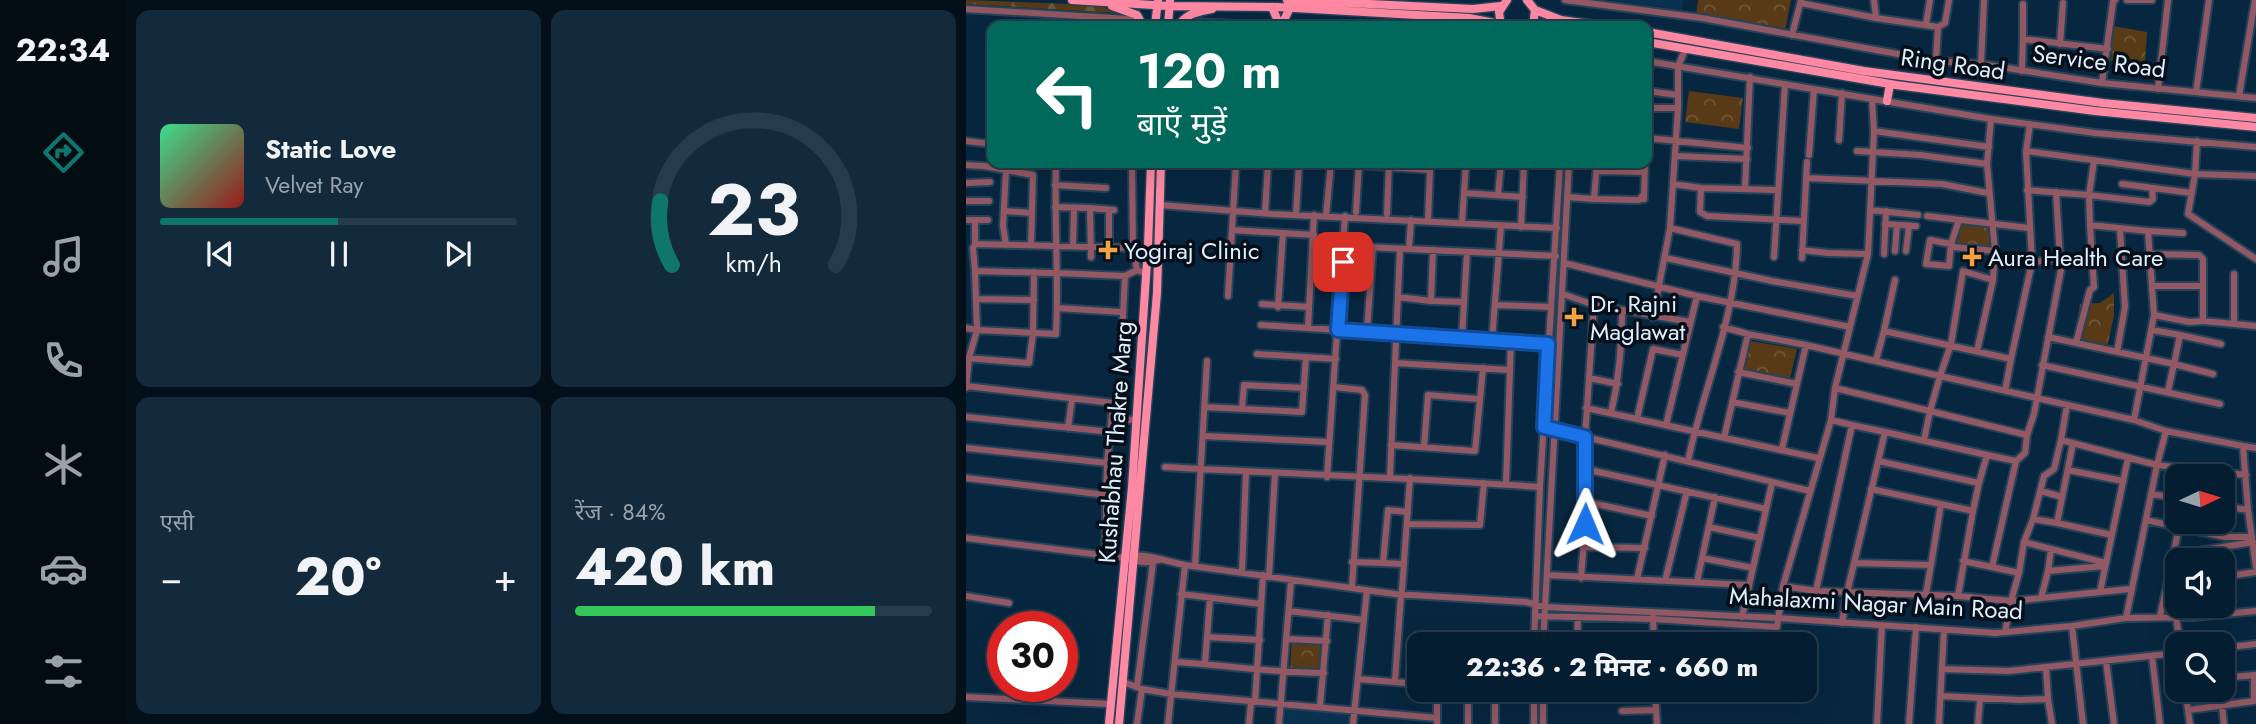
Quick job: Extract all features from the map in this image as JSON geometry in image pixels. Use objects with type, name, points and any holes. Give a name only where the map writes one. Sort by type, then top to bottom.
[{"type":"main road","points":[[1072,0],[1226,6],[1272,7],[1289,4],[1473,9],[1505,2]]},
{"type":"main road","points":[[1101,2],[1137,15],[1140,21]]},
{"type":"main road","points":[[1500,21],[1499,12],[1505,2]]},
{"type":"main road","points":[[1156,21],[1158,3]]},
{"type":"main road","points":[[1168,21],[1170,3]]},
{"type":"main road","points":[[1532,3],[1536,16],[1534,21]]},
{"type":"main road","points":[[1532,3],[1562,20],[1569,21]]},
{"type":"main road","points":[[1289,4],[1482,21]]},
{"type":"main road","points":[[1283,21],[1289,4]]},
{"type":"main road","points":[[1182,21],[1192,13],[1226,6]]},
{"type":"main road","points":[[1272,7],[1279,21]]},
{"type":"main road","name":"Ring Road","points":[[1652,33],[1864,71],[2103,103],[2256,118]]},
{"type":"main road","name":"Ring Road","points":[[1652,43],[1890,84],[2095,111],[2256,127]]},
{"type":"main road","points":[[1887,101],[1890,84]]},
{"type":"main road","name":"Kushabhau Thakre Marg","points":[[1109,724],[1136,420],[1152,168]]},
{"type":"main road","name":"Kushabhau Thakre Marg","points":[[1119,724],[1157,293],[1161,168]]},
{"type":"street","name":"Service Road","points":[[1565,0],[1702,18],[1936,61],[1982,64],[2102,83],[2256,98]]},
{"type":"street","points":[[1874,0],[1876,18]]},
{"type":"street","points":[[1926,24],[1930,0]]},
{"type":"street","points":[[1792,35],[1801,2],[1876,18],[1938,27],[1945,23],[1949,0]]},
{"type":"street","points":[[1982,64],[1984,0]]},
{"type":"street","points":[[2102,83],[2115,0]]},
{"type":"street","points":[[2127,0],[2152,0]]},
{"type":"street","points":[[2158,89],[2168,0]]},
{"type":"street","points":[[2196,92],[2209,0]]},
{"type":"street","points":[[2239,96],[2254,25],[2255,0]]},
{"type":"street","points":[[1080,16],[1088,1]]},
{"type":"street","points":[[2060,44],[2063,3]]},
{"type":"street","points":[[2021,71],[2023,4]]},
{"type":"street","points":[[966,9],[1135,21]]},
{"type":"street","points":[[1936,61],[1938,27]]},
{"type":"street","points":[[2023,39],[2108,49]]},
{"type":"street","points":[[1653,317],[1661,287],[1670,228],[1678,66],[1686,48]]},
{"type":"street","points":[[1652,62],[2030,124],[2095,133],[2256,147]]},
{"type":"street","points":[[1745,188],[1750,78]]},
{"type":"street","points":[[1774,257],[1785,84]]},
{"type":"street","points":[[1802,258],[1814,89]]},
{"type":"street","points":[[1652,92],[1678,95]]},
{"type":"street","points":[[1839,140],[1842,93]]},
{"type":"street","points":[[1535,616],[1654,615],[1777,627],[1783,586],[1831,420],[1835,388],[1868,254],[1874,131],[1872,99]]},
{"type":"street","points":[[1652,108],[1678,108]]},
{"type":"street","points":[[1978,352],[1993,280],[1995,251],[1987,164],[1991,118]]},
{"type":"street","points":[[2005,391],[2032,262],[2026,151],[2030,124]]},
{"type":"street","points":[[1874,131],[1989,147]]},
{"type":"street","points":[[1652,139],[1748,148]]},
{"type":"street","points":[[966,141],[987,143]]},
{"type":"street","points":[[2197,141],[2188,214],[2256,259]]},
{"type":"street","points":[[1857,151],[1920,155],[1987,164]]},
{"type":"street","points":[[2026,151],[2195,174],[2256,176]]},
{"type":"street","points":[[1675,156],[1747,159]]},
{"type":"street","points":[[2076,343],[2094,287],[2089,195],[2094,161]]},
{"type":"street","points":[[966,165],[987,167]]},
{"type":"street","points":[[995,168],[1033,175],[1031,245]]},
{"type":"street","points":[[966,328],[1056,334],[1056,168]]},
{"type":"street","points":[[1132,168],[1133,248],[1137,270]]},
{"type":"street","points":[[1228,296],[1236,168]]},
{"type":"street","points":[[1265,213],[1268,168]]},
{"type":"street","points":[[1296,215],[1299,168]]},
{"type":"street","points":[[1326,216],[1331,168]]},
{"type":"street","points":[[1356,212],[1359,168]]},
{"type":"street","points":[[1387,214],[1389,168]]},
{"type":"street","points":[[1428,221],[1430,168]]},
{"type":"street","points":[[1462,223],[1466,168]]},
{"type":"street","points":[[1498,195],[1500,168]]},
{"type":"street","points":[[1521,227],[1524,168]]},
{"type":"street","points":[[1534,632],[1540,487],[1560,168]]},
{"type":"street","points":[[1544,632],[1569,168]]},
{"type":"street","points":[[1594,199],[1597,168]]},
{"type":"street","points":[[1567,197],[1639,200],[1644,198],[1644,168]]},
{"type":"street","points":[[1006,170],[1006,245]]},
{"type":"street","points":[[1597,172],[1644,172]]},
{"type":"street","points":[[1807,178],[1942,184],[1988,193]]},
{"type":"street","points":[[966,183],[990,182]]},
{"type":"street","points":[[1673,184],[1701,188],[1777,190]]},
{"type":"street","points":[[2122,184],[2192,193]]},
{"type":"street","points":[[1055,185],[1106,188]]},
{"type":"street","points":[[1701,188],[1700,212],[1707,216],[1803,221]]},
{"type":"street","points":[[2027,190],[2149,202],[2153,199],[2152,188]]},
{"type":"street","points":[[1992,567],[2016,461],[2025,453],[2048,337],[2061,259],[2056,192]]},
{"type":"street","points":[[1464,193],[1522,197]]},
{"type":"street","points":[[966,201],[989,201]]},
{"type":"street","points":[[1160,205],[1296,215],[1558,228]]},
{"type":"street","points":[[1055,207],[1111,210],[1109,247]]},
{"type":"street","points":[[1073,246],[1074,208]]},
{"type":"street","points":[[1090,208],[1091,257]]},
{"type":"street","points":[[1870,209],[1918,215]]},
{"type":"street","points":[[1004,211],[1032,213]]},
{"type":"street","points":[[1884,254],[1886,211]]},
{"type":"street","points":[[1308,328],[1314,215]]},
{"type":"street","points":[[1327,477],[1345,216]]},
{"type":"street","points":[[1927,216],[2029,228]]},
{"type":"street","points":[[966,220],[988,220]]},
{"type":"street","points":[[975,220],[973,248],[977,299],[976,330],[967,358],[966,387],[1113,403],[1107,463],[1105,556]]},
{"type":"street","points":[[1409,249],[1411,220]]},
{"type":"street","points":[[1949,266],[1951,244],[1959,220]]},
{"type":"street","points":[[1885,225],[1912,226],[1906,251]]},
{"type":"street","points":[[1895,251],[1897,225]]},
{"type":"street","points":[[2090,225],[2183,233]]},
{"type":"street","points":[[1492,340],[1501,226]]},
{"type":"street","points":[[1670,228],[1737,244],[1737,274],[1688,461]]},
{"type":"street","points":[[2117,352],[2125,307],[2120,229]]},
{"type":"street","points":[[1232,230],[1314,235]]},
{"type":"street","points":[[2134,420],[2154,315],[2148,230]]},
{"type":"street","points":[[1278,307],[1283,233]]},
{"type":"street","points":[[1993,280],[1949,266],[1926,264],[1926,240],[1951,244],[1954,247],[1995,251]]},
{"type":"street","points":[[975,244],[1133,248]]},
{"type":"street","points":[[1345,246],[1556,256]]},
{"type":"street","points":[[1367,331],[1373,247]]},
{"type":"street","points":[[1390,477],[1400,248]]},
{"type":"street","points":[[1431,301],[1433,250]]},
{"type":"street","points":[[1802,250],[1868,254]]},
{"type":"street","points":[[1462,337],[1467,252]]},
{"type":"street","points":[[2149,254],[2202,256],[2203,321]]},
{"type":"street","points":[[2032,262],[2092,257]]},
{"type":"street","points":[[1666,258],[1857,296]]},
{"type":"street","points":[[1564,263],[1698,296],[1850,327]]},
{"type":"street","points":[[1137,270],[1146,274]]},
{"type":"street","points":[[975,271],[1125,276],[1137,270]]},
{"type":"street","points":[[1924,440],[1951,344],[1963,271]]},
{"type":"street","points":[[967,358],[1029,363],[1033,334],[1034,272]]},
{"type":"street","points":[[2234,274],[2234,324]]},
{"type":"street","points":[[1122,335],[1121,312],[1125,276]]},
{"type":"street","points":[[1876,360],[1895,280]]},
{"type":"street","points":[[2152,286],[2203,285]]},
{"type":"street","points":[[1563,294],[1594,305],[1690,322]]},
{"type":"street","points":[[1398,296],[1464,302]]},
{"type":"street","points":[[1666,425],[1698,296]]},
{"type":"street","points":[[977,299],[1034,300]]},
{"type":"street","points":[[1262,304],[1309,307]]},
{"type":"street","points":[[1495,305],[1551,307]]},
{"type":"street","points":[[1581,578],[1587,502],[1586,408],[1594,305]]},
{"type":"street","points":[[1056,308],[1121,312]]},
{"type":"street","points":[[1611,413],[1618,384],[1622,310]]},
{"type":"street","points":[[2154,315],[2190,321],[2256,326]]},
{"type":"street","points":[[1261,325],[1548,344]]},
{"type":"street","points":[[1723,327],[1876,360],[2134,420],[2166,430],[2256,448]]},
{"type":"street","points":[[2152,330],[2221,344]]},
{"type":"street","points":[[1884,331],[2011,359]]},
{"type":"street","points":[[1724,438],[1748,334]]},
{"type":"street","points":[[2168,391],[2180,335]]},
{"type":"street","points":[[2048,337],[2145,356],[2213,374]]},
{"type":"street","points":[[1506,484],[1511,341]]},
{"type":"street","points":[[1782,449],[1806,345]]},
{"type":"street","points":[[1637,419],[1653,349],[1683,355]]},
{"type":"street","points":[[1257,354],[1336,359]]},
{"type":"street","points":[[1205,407],[1302,412],[1306,357]]},
{"type":"street","points":[[1195,566],[1208,361]]},
{"type":"street","points":[[1395,363],[1510,370]]},
{"type":"street","points":[[2042,365],[2220,404]]},
{"type":"street","points":[[1391,445],[1475,451],[1483,368]]},
{"type":"street","points":[[1738,372],[1797,384]]},
{"type":"street","points":[[1589,378],[1618,384]]},
{"type":"street","points":[[1242,409],[1244,384],[1304,387]]},
{"type":"street","points":[[1334,387],[1364,390],[1352,589]]},
{"type":"street","points":[[1835,388],[2027,435]]},
{"type":"street","points":[[1424,447],[1428,395],[1478,399]]},
{"type":"street","points":[[1068,428],[1072,399]]},
{"type":"street","points":[[1732,402],[1790,413]]},
{"type":"street","points":[[2005,632],[2020,573],[2024,542],[2044,477],[2054,469],[2067,405]]},
{"type":"street","points":[[1586,408],[1818,458]]},
{"type":"street","points":[[966,417],[1111,432]]},
{"type":"street","points":[[1112,419],[1136,420]]},
{"type":"street","points":[[1831,420],[2016,461]]},
{"type":"street","points":[[1816,591],[1852,425]]},
{"type":"street","points":[[1544,427],[1810,491]]},
{"type":"street","points":[[2126,618],[2130,589],[2166,430]]},
{"type":"street","points":[[1842,623],[1885,432]]},
{"type":"street","points":[[1204,436],[1329,442]]},
{"type":"street","points":[[2061,440],[2157,465],[2246,475]]},
{"type":"street","points":[[2057,523],[2073,443]]},
{"type":"street","points":[[2243,446],[2256,566]]},
{"type":"street","points":[[966,448],[1107,463]]},
{"type":"street","points":[[1637,579],[1665,455]]},
{"type":"street","points":[[1958,596],[1986,455]]},
{"type":"street","points":[[2100,592],[2128,458]]},
{"type":"street","points":[[1878,461],[1979,483]]},
{"type":"street","points":[[1165,467],[1540,487]]},
{"type":"street","points":[[1585,469],[1766,509]]},
{"type":"street","points":[[2068,470],[2123,481]]},
{"type":"street","points":[[1242,572],[1246,472]]},
{"type":"street","points":[[1249,724],[1259,668],[1261,604],[1275,473]]},
{"type":"street","points":[[966,478],[1107,495]]},
{"type":"street","points":[[1395,681],[1410,478]]},
{"type":"street","points":[[1407,524],[1480,525],[1484,483]]},
{"type":"street","points":[[1742,617],[1772,483]]},
{"type":"street","points":[[1871,489],[1973,511]]},
{"type":"street","points":[[1665,582],[1687,491]]},
{"type":"street","points":[[2040,491],[2062,497]]},
{"type":"street","points":[[2151,494],[2165,496]]},
{"type":"street","points":[[1697,582],[1715,497]]},
{"type":"street","points":[[1587,502],[1652,516]]},
{"type":"street","points":[[1926,594],[1941,505]]},
{"type":"street","points":[[2235,508],[2248,510]]},
{"type":"street","points":[[1384,563],[1388,510],[1408,512]]},
{"type":"street","points":[[2033,519],[2112,536]]},
{"type":"street","points":[[2146,520],[2165,524]]},
{"type":"street","points":[[1709,527],[1760,538]]},
{"type":"street","points":[[2211,534],[2253,540]]},
{"type":"street","points":[[966,538],[1135,558]]},
{"type":"street","points":[[2211,548],[2253,540]]},
{"type":"street","points":[[2024,542],[2106,564]]},
{"type":"street","points":[[1584,547],[1645,548]]},
{"type":"street","points":[[2041,598],[2051,550]]},
{"type":"street","name":"Mahalaxmi Nagar Main Road","points":[[1135,558],[1153,556],[1156,561],[1352,589],[1654,615],[1778,618],[2005,632],[2126,618],[2165,616]]},
{"type":"street","points":[[1702,558],[1753,568]]},
{"type":"street","points":[[1138,724],[1156,561]]},
{"type":"street","points":[[1963,561],[2020,573]]},
{"type":"street","points":[[1352,562],[1404,564]]},
{"type":"street","points":[[1854,562],[1931,565]]},
{"type":"street","points":[[2048,571],[2106,564]]},
{"type":"street","points":[[1168,724],[1185,565]]},
{"type":"street","points":[[2235,575],[2256,572]]},
{"type":"street","points":[[1547,575],[1749,585]]},
{"type":"street","points":[[1279,724],[1291,581]]},
{"type":"street","points":[[1783,586],[1847,593],[1926,594],[2011,600],[2130,589]]},
{"type":"street","points":[[1353,724],[1367,590]]},
{"type":"street","points":[[1181,594],[1261,604]]},
{"type":"street","points":[[2160,616],[2165,594]]},
{"type":"street","points":[[966,596],[1009,603]]},
{"type":"street","points":[[1205,663],[1210,598]]},
{"type":"street","points":[[1289,611],[1364,620]]},
{"type":"street","name":"Mahalaxmi Nagar Main Road","points":[[2235,613],[2256,611]]},
{"type":"street","points":[[1320,708],[1328,615]]},
{"type":"street","points":[[1654,615],[1654,632]]},
{"type":"street","points":[[1577,632],[1578,617]]},
{"type":"street","points":[[1877,724],[1882,625]]},
{"type":"street","points":[[2072,626],[2083,724]]},
{"type":"street","points":[[1909,724],[1916,627]]},
{"type":"street","points":[[1939,724],[1944,630]]},
{"type":"street","points":[[1207,637],[1260,640]]},
{"type":"street","points":[[1286,639],[1327,641]]},
{"type":"street","points":[[2235,646],[2256,644]]},
{"type":"street","points":[[1942,669],[2009,671],[2165,654]]},
{"type":"street","points":[[2152,656],[2160,724]]},
{"type":"street","points":[[2106,661],[2114,724]]},
{"type":"street","points":[[1175,662],[1259,668],[1283,673],[1324,673]]},
{"type":"street","points":[[2046,668],[2052,724]]},
{"type":"street","points":[[2189,710],[2253,701],[2255,675],[2235,677]]},
{"type":"street","points":[[1358,680],[1407,682]]},
{"type":"street","points":[[1123,682],[1171,694],[1391,714],[1437,721],[1437,702]]},
{"type":"street","points":[[1941,696],[2048,699]]},
{"type":"street","points":[[966,697],[1110,705]]},
{"type":"street","points":[[1978,724],[1980,699]]},
{"type":"street","points":[[1468,702],[1468,724]]},
{"type":"street","points":[[1495,702],[1495,724]]},
{"type":"street","points":[[1534,702],[1534,724]]},
{"type":"street","points":[[1543,702],[1543,724]]},
{"type":"street","points":[[1656,702],[1657,724]]},
{"type":"street","points":[[2187,702],[2190,724]]},
{"type":"street","points":[[2222,706],[2224,724]]},
{"type":"street","points":[[1622,710],[1656,709]]},
{"type":"street","points":[[1389,724],[1391,714]]},
{"type":"shaded area","points":[[1612,0],[1684,0],[1682,10]]},
{"type":"shaded area","points":[[1286,706],[1351,712],[1350,724],[1285,724]]},
{"type":"green space","points":[[966,0],[1098,5],[1118,13],[966,4]]},
{"type":"green space","points":[[1698,0],[1791,0],[1785,31],[1696,15]]},
{"type":"green space","points":[[2113,26],[2147,32],[2145,64],[2111,61]]},
{"type":"green space","points":[[1689,91],[1743,98],[1739,129],[1685,122]]},
{"type":"green space","points":[[1958,224],[1990,226],[1989,248],[1956,245]]},
{"type":"green space","points":[[2114,293],[2114,316],[2107,347],[2074,341],[2080,304],[2100,303]]},
{"type":"green space","points":[[1750,341],[1797,349],[1790,378],[1742,370]]},
{"type":"green space","points":[[1292,641],[1324,646],[1322,670],[1290,667]]},
{"type":"place","name":"Yogiraj Clinic","points":[[1108,250]]},
{"type":"place","name":"Aura Health Care","points":[[1972,257]]},
{"type":"place","name":"Dr. Rajni Maglawat","points":[[1574,317]]},
{"type":"route","points":[[1343,262],[1338,330],[1548,344],[1544,427],[1585,437],[1585,524]]}]
